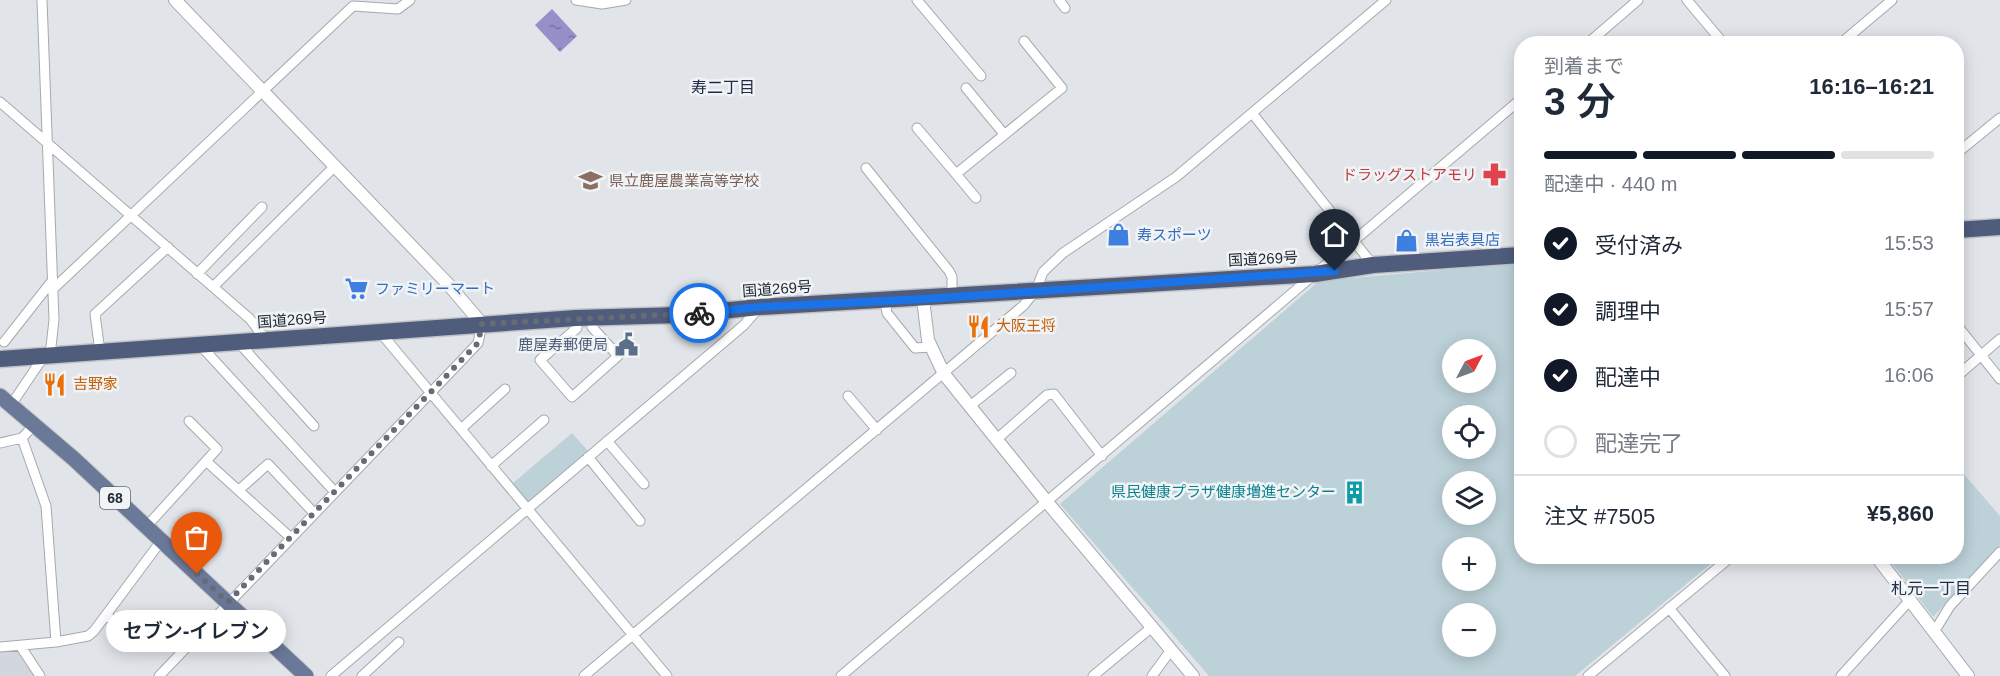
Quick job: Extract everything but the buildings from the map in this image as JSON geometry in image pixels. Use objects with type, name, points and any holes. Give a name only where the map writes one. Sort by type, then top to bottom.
[{"type":"highway","points":[[1964,229],[2000,227]]},
{"type":"highway","name":"国道269号","points":[[0,359],[584,317],[681,315],[760,307],[1315,274],[1373,266],[1514,256]]},
{"type":"main road","name":"68","points":[[5,400],[228,602],[306,676]]},
{"type":"street","points":[[5,400],[47,355],[54,320],[42,0]]},
{"type":"street","points":[[159,676],[218,618],[228,602],[478,343],[482,324],[448,284],[175,0]]},
{"type":"street","points":[[4,342],[52,285],[353,6],[398,9],[410,0]]},
{"type":"street","points":[[576,0],[602,4],[626,0]]},
{"type":"street","points":[[917,0],[981,76]]},
{"type":"street","points":[[584,676],[1024,305],[1036,290],[1043,272],[1063,253],[1176,177],[1386,0]]},
{"type":"street","points":[[1596,36],[1638,0]]},
{"type":"street","points":[[1687,0],[1717,36]]},
{"type":"street","points":[[1849,36],[1892,0]]},
{"type":"street","points":[[956,174],[1062,88],[1024,41]]},
{"type":"street","points":[[966,88],[1004,135]]},
{"type":"street","points":[[0,102],[250,319],[266,340]]},
{"type":"street","points":[[841,676],[1514,105]]},
{"type":"street","points":[[1252,113],[1373,266]]},
{"type":"street","points":[[1964,147],[2000,118]]},
{"type":"street","points":[[917,128],[976,198]]},
{"type":"street","points":[[213,287],[334,167]]},
{"type":"street","points":[[866,168],[949,271],[952,277],[952,296]]},
{"type":"street","points":[[197,274],[262,207]]},
{"type":"street","points":[[100,352],[95,314],[168,248]]},
{"type":"street","points":[[923,299],[924,323],[931,346],[944,374],[1047,502],[1193,676]]},
{"type":"street","points":[[885,301],[887,313],[915,348],[931,346]]},
{"type":"street","points":[[331,676],[744,325],[760,307]]},
{"type":"street","points":[[584,317],[618,357],[572,397],[540,360],[577,328],[584,317]]},
{"type":"street","points":[[380,332],[668,676]]},
{"type":"street","points":[[1964,335],[2000,379]]},
{"type":"street","points":[[1964,370],[2000,339]]},
{"type":"street","points":[[239,343],[315,426]]},
{"type":"street","points":[[201,346],[334,491]]},
{"type":"street","points":[[970,406],[1011,373]]},
{"type":"street","points":[[461,429],[505,389]]},
{"type":"street","points":[[997,439],[1047,395],[1054,394],[1102,456]]},
{"type":"street","points":[[848,396],[877,430]]},
{"type":"street","points":[[491,466],[544,420]]},
{"type":"street","points":[[146,527],[217,449],[189,421]]},
{"type":"street","points":[[0,443],[22,438],[34,425]]},
{"type":"street","points":[[22,438],[46,506],[56,642]]},
{"type":"street","points":[[607,441],[644,484]]},
{"type":"street","points":[[588,457],[640,521]]},
{"type":"street","points":[[206,461],[290,537]]},
{"type":"street","points":[[239,490],[268,464],[314,513]]},
{"type":"street","points":[[0,647],[21,647],[88,636],[107,616],[161,541]]},
{"type":"street","points":[[1934,632],[1950,606],[2000,552]]},
{"type":"street","points":[[1588,676],[1722,564]]},
{"type":"street","points":[[1882,564],[1968,676]]},
{"type":"street","points":[[1841,676],[1910,600]]},
{"type":"street","points":[[1669,608],[1725,676]]},
{"type":"street","points":[[107,616],[124,628]]},
{"type":"street","points":[[1093,676],[1152,627]]},
{"type":"street","points":[[362,676],[399,642]]},
{"type":"street","points":[[21,647],[40,676]]},
{"type":"street","points":[[1152,676],[1171,650]]},
{"type":"shaded area","points":[[1514,264],[1514,564],[1711,564],[1575,676],[1209,676],[1060,504],[1319,281]]},
{"type":"shaded area","points":[[572,433],[588,451],[527,503],[512,484]]},
{"type":"shaded area","points":[[1964,474],[2000,516],[2000,545],[1933,617],[1892,564],[1964,564]]},
{"type":"shaded area","points":[[16,649],[24,654],[36,676],[0,676],[0,650]]},
{"type":"water","points":[[552,9],[577,36],[560,52],[535,25]]},
{"type":"way so far","points":[[197,574],[228,602],[478,343],[482,324],[699,313]]},
{"type":"place","name":"ドラッグストアモリ","points":[[1495,175]]},
{"type":"place","name":"県立鹿屋農業高等学校","points":[[591,181]]},
{"type":"place","name":"寿スポーツ","points":[[1119,235]]},
{"type":"place","name":"黒岩表具店","points":[[1407,240]]},
{"type":"place","name":"ファミリーマート","points":[[357,289]]},
{"type":"place","name":"大阪王将","points":[[978,326]]},
{"type":"place","name":"鹿屋寿郵便局","points":[[626,345]]},
{"type":"place","name":"吉野家","points":[[55,384]]},
{"type":"place","name":"県民健康プラザ健康増進センター","points":[[1354,492]]},
{"type":"place","name":"セブン-イレブン","points":[[197,574]]},
{"type":"district","name":"寿二丁目","points":[[723,87]]},
{"type":"district","name":"札元一丁目","points":[[1931,588]]},
{"type":"route","points":[[699,313],[760,307],[923,299],[1335,271]]}]
